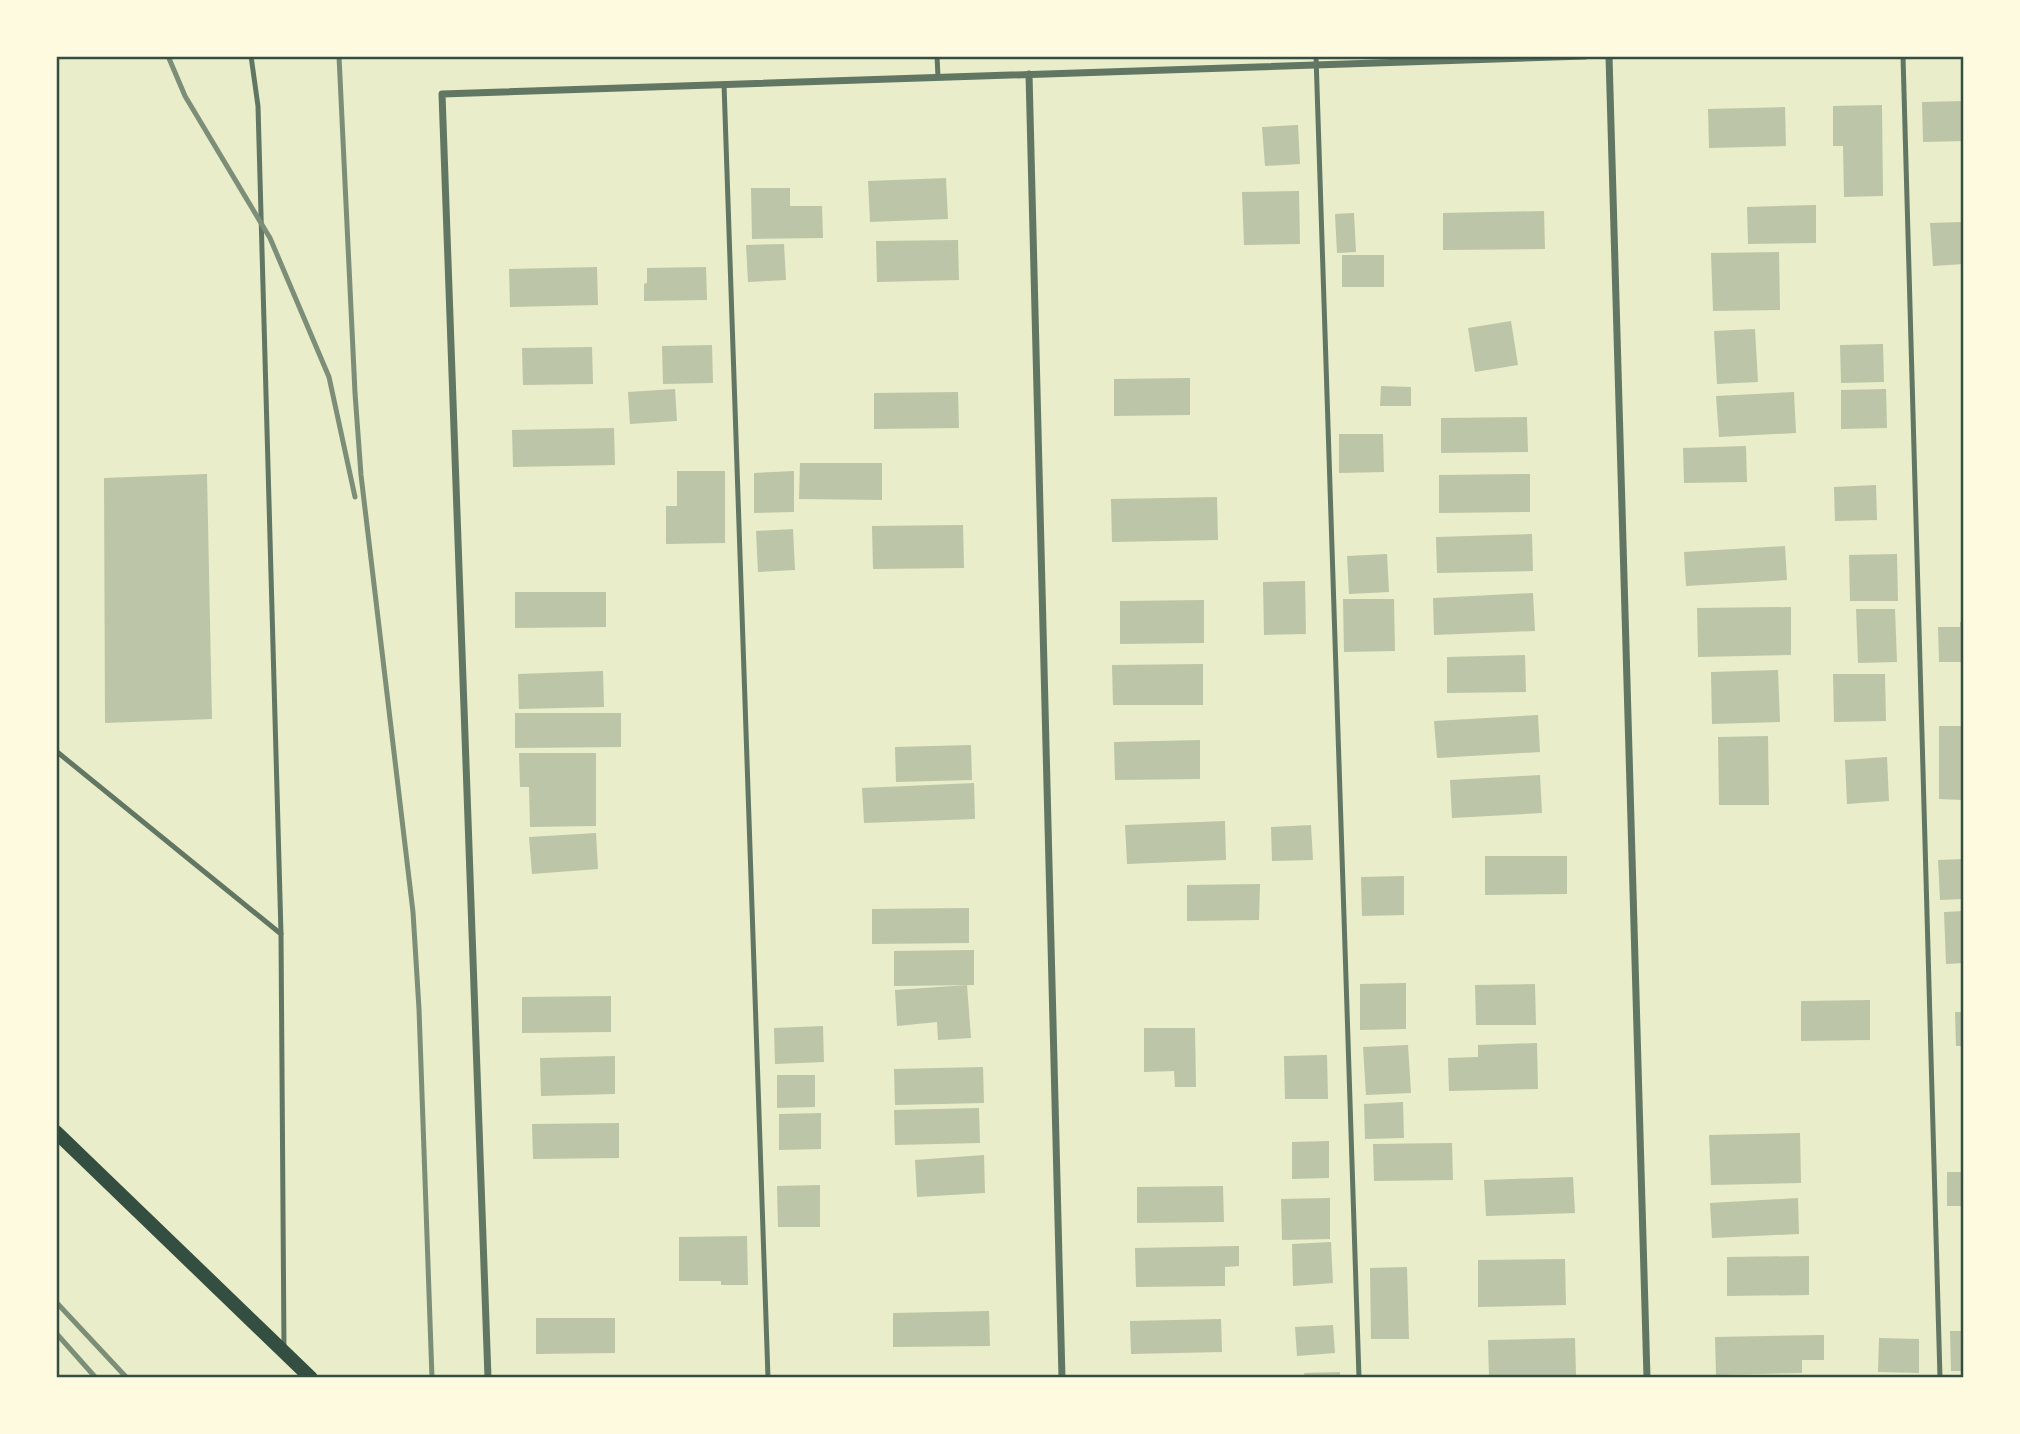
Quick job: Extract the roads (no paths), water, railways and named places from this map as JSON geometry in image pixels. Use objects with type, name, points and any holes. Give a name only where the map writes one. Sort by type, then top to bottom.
[{"type":"main road","points":[[56,1132],[311,1378]]},
{"type":"street","points":[[488,1378],[442,94],[1030,74],[1316,60],[1585,56]]},
{"type":"street","points":[[1609,56],[1647,1378]]},
{"type":"street","points":[[1030,74],[1062,1378]]},
{"type":"lane","points":[[251,56],[258,106],[282,934],[284,1352]]},
{"type":"lane","points":[[937,56],[938,77]]},
{"type":"lane","points":[[1903,56],[1940,1378]]},
{"type":"lane","points":[[1316,60],[1359,1378]]},
{"type":"lane","points":[[724,84],[768,1378]]},
{"type":"lane","points":[[56,751],[282,934]]},
{"type":"railway","points":[[168,56],[185,96],[270,238],[329,377],[355,497]]},
{"type":"railway","points":[[339,56],[361,475],[413,912],[432,1378]]},
{"type":"railway","points":[[56,1302],[127,1378]]},
{"type":"railway","points":[[56,1333],[96,1378]]}]
